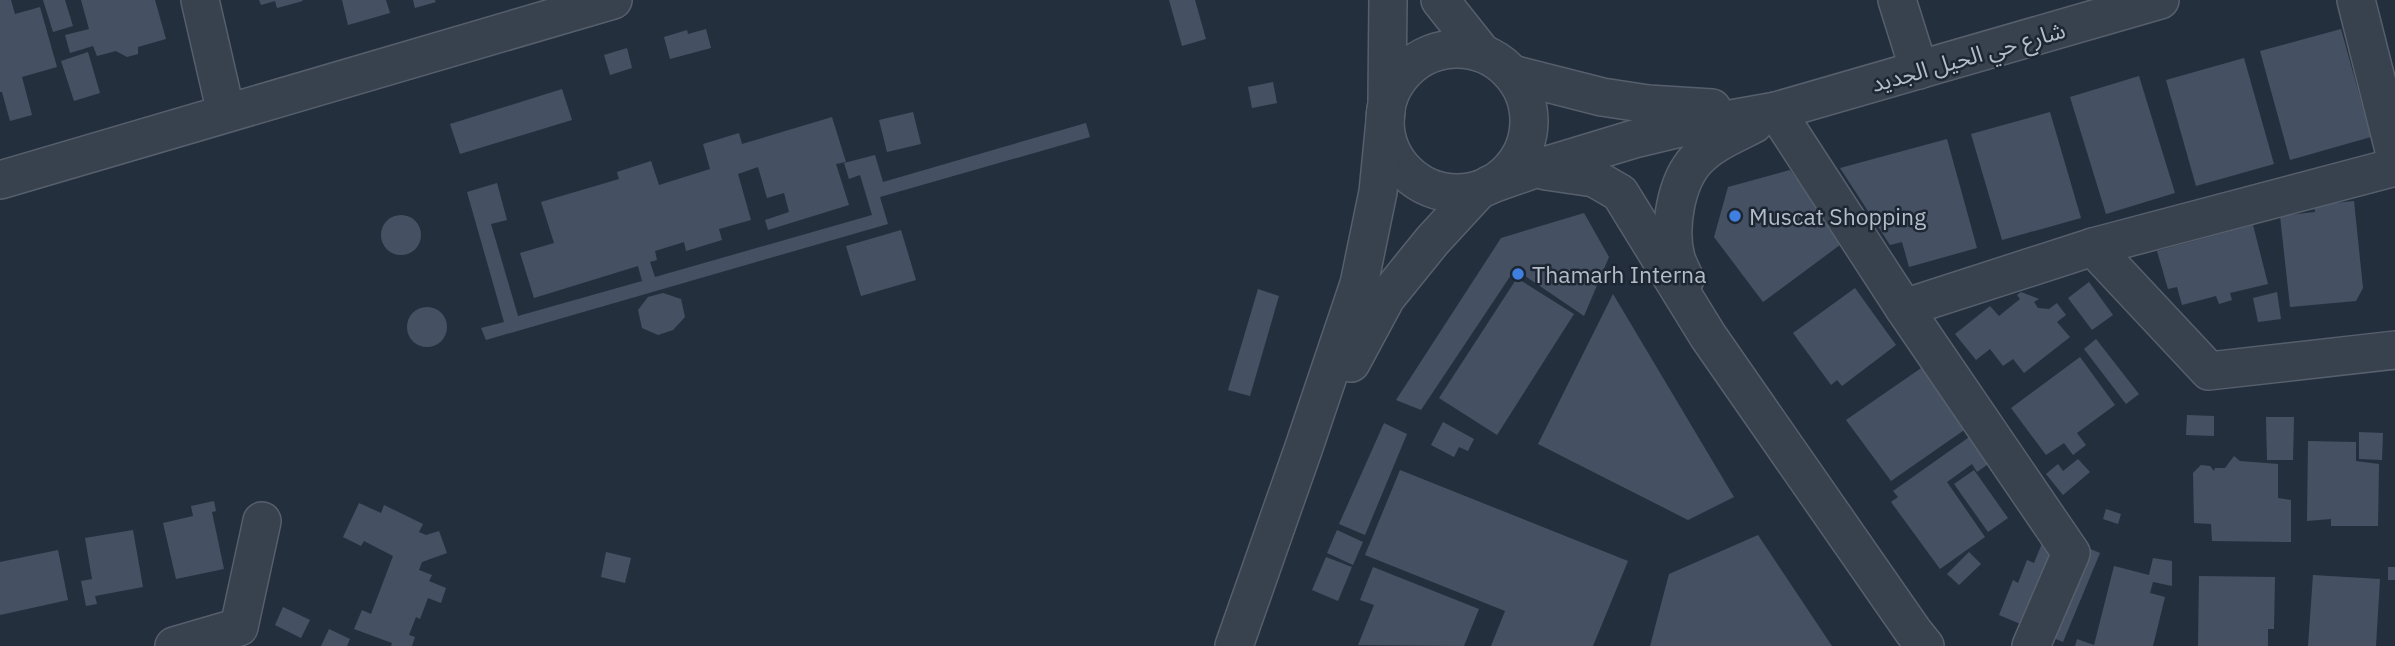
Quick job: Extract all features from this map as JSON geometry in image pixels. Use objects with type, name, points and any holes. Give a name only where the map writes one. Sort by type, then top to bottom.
[{"type":"street","points":[[200,0],[226,113]]},
{"type":"street","points":[[0,180],[613,0]]},
{"type":"street","points":[[1388,0],[1386,131],[1392,151],[1404,168],[1419,181],[1438,190],[1458,193],[1484,188],[1535,169],[1680,128],[1776,111]]},
{"type":"street","points":[[1440,0],[1482,53]]},
{"type":"street","points":[[1897,0],[1919,70]]},
{"type":"street","name":"شارع حي الحيل الجديد","points":[[1776,111],[2160,0]]},
{"type":"street","points":[[2356,0],[2395,155]]},
{"type":"street","points":[[1234,646],[1359,284],[1378,192],[1386,108],[1394,87],[1406,70],[1422,57],[1442,50],[1462,49],[1482,53],[1499,62],[1512,74],[1524,92],[1530,113],[1528,135],[1521,156],[1507,173],[1484,188],[1432,241],[1386,298],[1304,447]]},
{"type":"street","points":[[1512,74],[1602,97],[1648,104],[1776,111]]},
{"type":"street","points":[[1776,111],[2071,553],[2031,646]]},
{"type":"street","points":[[1708,335],[1676,256],[1674,219],[1678,195],[1686,172],[1699,157],[1776,111]]},
{"type":"street","points":[[1905,308],[2093,247],[2395,167]]},
{"type":"street","points":[[1535,169],[1594,178],[1620,192],[1708,335],[1916,641]]},
{"type":"street","points":[[2093,247],[2209,371],[2395,350]]},
{"type":"street","points":[[174,646],[239,627],[262,521]]},
{"type":"building","points":[[0,0],[11,0],[15,14],[40,7],[57,67],[22,77],[32,115],[10,121],[0,92]]},
{"type":"building","points":[[43,0],[65,0],[73,26],[53,32]]},
{"type":"building","points":[[81,0],[155,0],[166,39],[138,47],[138,54],[127,57],[116,51],[97,56],[93,46],[70,53],[65,35],[89,29]]},
{"type":"building","points":[[259,0],[303,1],[277,8],[275,1],[261,5]]},
{"type":"building","points":[[342,0],[386,0],[390,13],[348,25]]},
{"type":"building","points":[[413,0],[435,0],[436,2],[415,8]]},
{"type":"building","points":[[1169,0],[1195,0],[1206,39],[1182,46]]},
{"type":"building","points":[[706,29],[711,48],[670,59],[664,37],[687,30],[688,34]]},
{"type":"building","points":[[2341,29],[2371,137],[2290,160],[2260,51]]},
{"type":"building","points":[[627,48],[632,68],[610,75],[604,55]]},
{"type":"building","points":[[88,52],[100,93],[74,101],[61,61]]},
{"type":"building","points":[[2244,58],[2274,164],[2196,186],[2166,80]]},
{"type":"building","points":[[2139,76],[2175,193],[2106,214],[2070,97]]},
{"type":"building","points":[[1273,82],[1277,103],[1252,108],[1248,87]]},
{"type":"building","points":[[562,89],[572,120],[460,154],[450,124]]},
{"type":"building","points":[[913,112],[921,144],[887,152],[879,120]]},
{"type":"building","points":[[2050,112],[2081,218],[2002,240],[1971,134]]},
{"type":"building","points":[[832,117],[846,162],[836,164],[849,205],[768,230],[765,220],[789,212],[784,193],[767,198],[758,167],[738,174],[751,220],[719,229],[722,240],[686,251],[684,242],[655,251],[657,260],[650,262],[655,277],[872,215],[860,175],[849,179],[844,163],[875,155],[883,182],[1086,123],[1090,137],[880,197],[888,224],[486,340],[481,328],[504,322],[467,192],[497,183],[507,220],[491,224],[518,316],[642,281],[638,266],[534,298],[520,253],[554,243],[541,202],[619,179],[617,172],[651,161],[659,185],[710,169],[703,144],[739,133],[742,144]]},
{"type":"building","points":[[1947,139],[1977,248],[1909,267],[1902,242],[1890,245],[1840,168]]},
{"type":"building","points":[[1790,170],[1844,242],[1763,302],[1714,237],[1728,187]]},
{"type":"building","points":[[2354,201],[2363,288],[2356,301],[2290,307],[2280,216],[2315,212],[2314,205]]},
{"type":"building","points":[[1584,213],[1609,257],[1584,316],[1515,269],[1421,410],[1396,400],[1501,238]]},
{"type":"building","points":[[401,215],[415,221],[421,235],[415,249],[401,255],[387,249],[381,235],[387,221]]},
{"type":"building","points":[[2253,225],[2268,284],[2230,293],[2232,300],[2219,304],[2216,296],[2182,305],[2177,287],[2168,289],[2157,251]]},
{"type":"building","points":[[901,230],[916,280],[861,296],[846,246]]},
{"type":"building","points":[[1517,278],[1574,314],[1497,435],[1439,398]]},
{"type":"building","points":[[2089,282],[2113,315],[2092,330],[2068,298]]},
{"type":"building","points":[[1855,288],[1896,345],[1842,386],[1837,380],[1831,385],[1793,333]]},
{"type":"building","points":[[1258,289],[1279,296],[1250,396],[1228,390]]},
{"type":"building","points":[[2021,292],[2039,299],[2034,302],[2038,308],[2049,309],[2057,303],[2066,315],[2057,322],[2070,337],[2024,373],[2013,359],[2003,366],[1990,349],[1976,360],[1955,334],[1990,306],[1999,316],[2020,299],[2017,295]]},
{"type":"building","points":[[2277,292],[2281,319],[2258,322],[2253,298]]},
{"type":"building","points":[[663,293],[681,299],[685,317],[673,330],[658,335],[642,328],[638,310],[648,297]]},
{"type":"building","points":[[1613,294],[1734,497],[1688,520],[1538,444]]},
{"type":"building","points":[[427,307],[435,308],[441,313],[446,319],[446,335],[441,341],[435,346],[427,347],[419,346],[413,341],[408,335],[407,327],[408,319],[413,313],[419,308]]},
{"type":"building","points":[[2096,339],[2139,394],[2126,404],[2084,349]]},
{"type":"building","points":[[2080,357],[2115,405],[2077,433],[2086,445],[2073,455],[2064,443],[2046,455],[2011,408]]},
{"type":"building","points":[[1927,364],[1970,426],[1891,481],[1846,420]]},
{"type":"building","points":[[2187,415],[2214,416],[2214,436],[2186,435]]},
{"type":"building","points":[[2266,417],[2294,417],[2293,460],[2267,460]]},
{"type":"building","points":[[1443,422],[1474,439],[1468,451],[1459,447],[1454,457],[1431,445]]},
{"type":"building","points":[[1384,423],[1407,434],[1365,535],[1339,524]]},
{"type":"building","points":[[1982,428],[2001,455],[1977,472],[1972,464],[1947,482],[1985,537],[1940,569],[1891,502],[1898,497],[1893,491]]},
{"type":"building","points":[[2359,432],[2383,433],[2382,460],[2359,459]]},
{"type":"building","points":[[2308,441],[2356,442],[2356,461],[2379,464],[2378,526],[2331,526],[2331,519],[2307,521]]},
{"type":"building","points":[[2234,456],[2240,461],[2278,464],[2278,498],[2291,500],[2291,542],[2212,541],[2211,524],[2194,523],[2193,473],[2201,465],[2210,466],[2214,471],[2215,468],[2225,468]]},
{"type":"building","points":[[2078,459],[2090,472],[2063,495],[2046,474],[2058,464],[2063,471]]},
{"type":"building","points":[[1400,470],[1628,561],[1593,646],[1491,646],[1505,611],[1365,555]]},
{"type":"building","points":[[1974,470],[2008,518],[1988,532],[1954,484]]},
{"type":"building","points":[[214,501],[216,511],[212,512],[224,569],[176,579],[163,523],[193,516],[191,506]]},
{"type":"building","points":[[359,503],[381,513],[384,505],[423,524],[419,532],[426,535],[439,531],[447,553],[422,562],[419,570],[432,575],[429,581],[446,588],[441,603],[428,598],[420,619],[416,617],[409,635],[415,637],[412,646],[391,646],[392,643],[354,629],[362,610],[371,614],[393,556],[364,541],[361,546],[343,537]]},
{"type":"building","points":[[2106,509],[2121,514],[2118,524],[2103,519]]},
{"type":"building","points":[[133,530],[143,587],[95,596],[97,604],[86,606],[81,581],[92,579],[85,538]]},
{"type":"building","points":[[1337,530],[1363,542],[1353,565],[1327,553]]},
{"type":"building","points":[[2047,531],[2100,553],[2063,642],[1999,615],[2013,580],[2018,583],[2027,560],[2034,563]]},
{"type":"building","points":[[1758,535],[1832,646],[1650,646],[1669,574]]},
{"type":"building","points":[[58,550],[68,600],[0,615],[0,562]]},
{"type":"building","points":[[606,552],[631,558],[625,583],[601,577]]},
{"type":"building","points":[[1969,552],[1981,564],[1959,585],[1947,574]]},
{"type":"building","points":[[1326,557],[1352,567],[1338,601],[1312,590]]},
{"type":"building","points":[[2153,558],[2172,561],[2172,586],[2153,582],[2150,593],[2165,597],[2153,646],[2075,646],[2077,639],[2094,645],[2114,566],[2149,575]]},
{"type":"building","points":[[1373,567],[1479,609],[1464,646],[1358,645],[1374,605],[1360,600]]},
{"type":"building","points":[[2388,567],[2395,567],[2395,580],[2388,580]]},
{"type":"building","points":[[2313,575],[2380,579],[2376,646],[2308,646]]},
{"type":"building","points":[[2199,576],[2275,577],[2274,629],[2268,629],[2268,646],[2198,646]]},
{"type":"building","points":[[283,607],[310,620],[301,638],[275,625]]},
{"type":"building","points":[[329,629],[350,639],[347,646],[321,646]]},
{"type":"place","name":"Muscat Shopping","points":[[1735,216]]},
{"type":"place","name":"Thamarh Interna","points":[[1518,274]]}]
